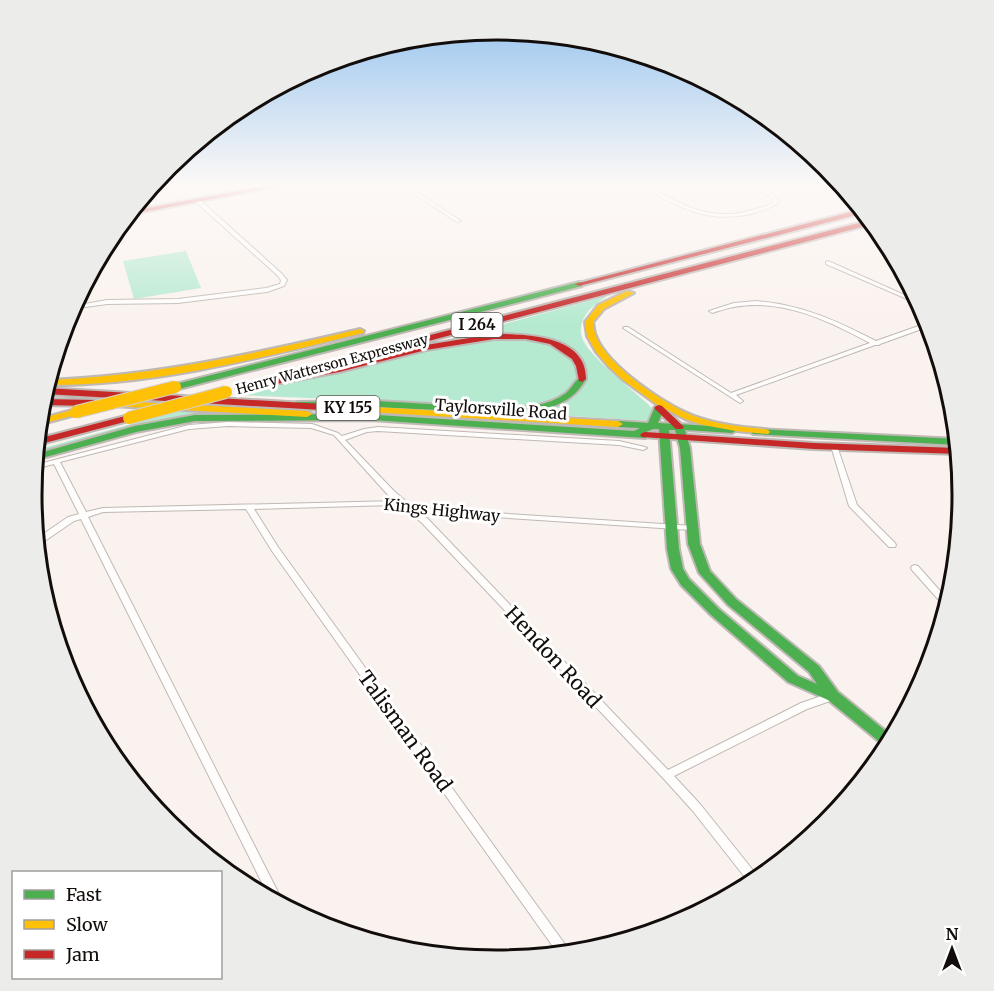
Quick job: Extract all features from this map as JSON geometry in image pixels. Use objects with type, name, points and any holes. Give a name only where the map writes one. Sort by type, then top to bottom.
[{"type":"main road","name":"Henry Watterson Expressway","points":[[49,419],[785,231]]},
{"type":"main road","name":"Henry Watterson Expressway","points":[[46,440],[836,231]]},
{"type":"main road","points":[[714,263],[618,297],[601,307],[592,316],[589,326],[593,342],[603,355],[629,377],[685,416],[726,427],[765,432]]},
{"type":"main road","points":[[57,383],[102,382],[159,375],[378,327],[518,300]]},
{"type":"main road","points":[[233,390],[498,335],[536,337],[563,346],[578,360],[583,373],[580,384],[569,396],[554,404],[526,410],[329,402],[297,405]]},
{"type":"main road","points":[[629,377],[642,394],[681,432],[696,555],[711,582],[732,603],[814,669],[833,696],[882,737]]},
{"type":"main road","name":"Taylorsville Road","points":[[55,392],[660,429],[834,446],[950,452]]},
{"type":"main road","name":"Taylorsville Road","points":[[52,401],[637,434],[660,429]]},
{"type":"main road","points":[[659,409],[657,420],[677,569],[685,582],[700,598],[793,679],[833,696]]},
{"type":"main road","points":[[50,415],[76,412]]},
{"type":"main road","points":[[44,455],[154,425],[196,418],[242,417],[332,421],[369,418]]},
{"type":"main road","name":"Taylorsville Road","points":[[681,432],[765,432],[949,442]]},
{"type":"street","points":[[82,309],[106,302],[178,301],[267,290],[282,285],[284,280],[279,274],[232,231]]},
{"type":"street","points":[[828,262],[906,297]]},
{"type":"street","points":[[712,311],[726,307],[757,304],[800,309],[819,315],[877,344]]},
{"type":"street","points":[[626,328],[740,401]]},
{"type":"street","points":[[731,395],[920,328]]},
{"type":"street","points":[[43,465],[164,432],[216,424],[312,426],[327,430],[341,439]]},
{"type":"street","name":"Taylorsville Road","points":[[341,439],[366,430],[378,429],[619,443],[643,448]]},
{"type":"street","name":"Hendon Road","points":[[341,439],[406,507],[425,522],[667,776],[696,807],[750,874]]},
{"type":"street","points":[[834,446],[853,506],[892,545]]},
{"type":"street","points":[[57,461],[272,891]]},
{"type":"street","name":"Kings Highway","points":[[44,537],[71,519],[103,510],[393,503],[406,507],[691,528]]},
{"type":"street","name":"Talisman Road","points":[[248,506],[274,549],[560,946]]},
{"type":"street","points":[[915,568],[940,596]]},
{"type":"street","points":[[667,776],[804,706],[833,696]]},
{"type":"green space","points":[[186,251],[201,288],[134,299],[123,261]]},
{"type":"green space","points":[[607,296],[586,314],[581,326],[582,337],[595,356],[650,406],[653,411],[650,421],[523,413],[582,388],[587,373],[584,361],[574,352],[542,338],[496,333],[428,345]]},
{"type":"green space","points":[[502,337],[540,341],[564,351],[572,358],[577,371],[572,387],[558,397],[523,407],[239,395],[465,342]]},
{"type":"green space","points":[[179,411],[219,414],[156,422],[44,452],[45,448]]},
{"type":"traffic: fast","points":[[175,387],[579,284]]},
{"type":"traffic: fast","points":[[297,405],[356,403],[523,410],[546,406],[562,400],[576,389],[582,379]]},
{"type":"traffic: fast","points":[[637,434],[652,425],[659,409]]},
{"type":"traffic: fast","points":[[361,417],[645,435]]},
{"type":"traffic: fast","points":[[44,454],[135,429],[195,418],[369,418]]},
{"type":"traffic: fast","points":[[618,424],[732,430]]},
{"type":"traffic: fast","points":[[664,426],[673,549],[677,569],[685,582],[715,612],[793,679],[833,696]]},
{"type":"traffic: fast","points":[[679,427],[685,448],[694,544],[705,573],[732,602],[814,669],[833,696],[882,737]]},
{"type":"traffic: fast","points":[[756,432],[949,442]]},
{"type":"traffic: slow","points":[[630,293],[601,307],[589,322],[591,336],[599,350],[612,364],[626,378],[660,402],[688,417],[736,429],[765,432]]},
{"type":"traffic: slow","points":[[57,383],[126,378],[205,366],[360,331]]},
{"type":"traffic: slow","points":[[76,412],[175,387]]},
{"type":"traffic: slow","points":[[129,418],[226,392]]},
{"type":"traffic: slow","points":[[115,404],[307,414]]},
{"type":"traffic: slow","points":[[373,410],[618,424]]},
{"type":"traffic: slow","points":[[49,419],[76,412]]},
{"type":"traffic: jam","points":[[579,284],[784,231]]},
{"type":"traffic: jam","points":[[395,347],[837,231]]},
{"type":"traffic: jam","points":[[240,388],[339,369],[426,347],[494,337],[526,337],[553,342],[575,357],[582,372],[582,379]]},
{"type":"traffic: jam","points":[[55,392],[373,410]]},
{"type":"traffic: jam","points":[[52,402],[96,403]]},
{"type":"traffic: jam","points":[[659,408],[679,427]]},
{"type":"traffic: jam","points":[[46,440],[129,418]]},
{"type":"traffic: jam","points":[[645,435],[814,446],[949,451]]}]
